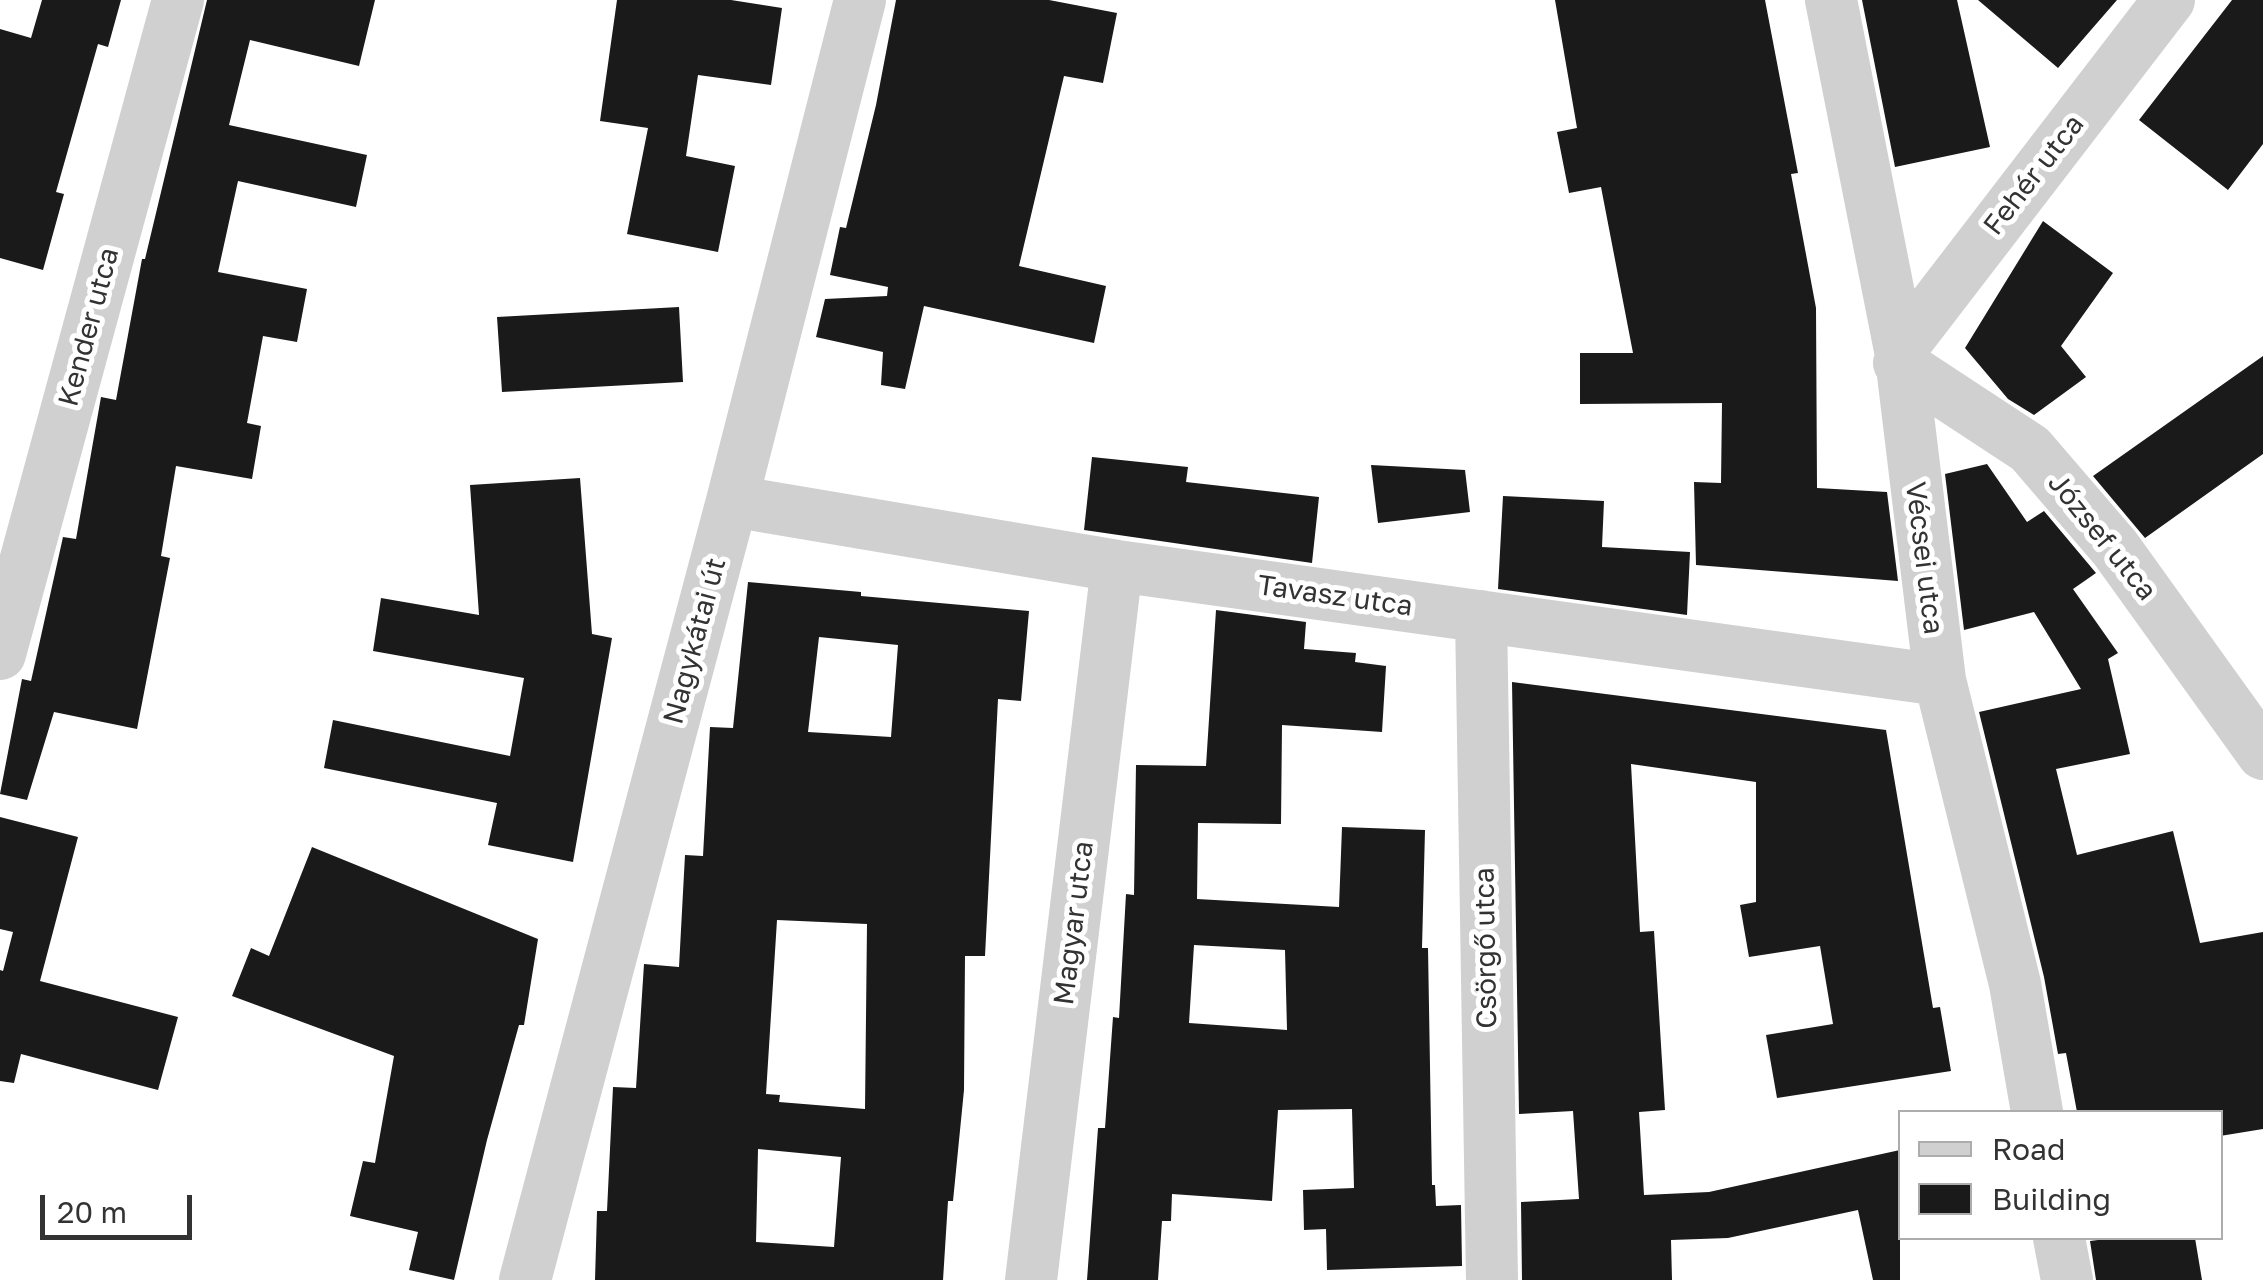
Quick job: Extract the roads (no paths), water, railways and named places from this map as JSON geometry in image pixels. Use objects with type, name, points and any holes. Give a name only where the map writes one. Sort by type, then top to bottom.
[{"type":"street","name":"Kender utca","points":[[0,654],[178,0]]},
{"type":"street","name":"Nagykátai út","points":[[526,1280],[860,0]]},
{"type":"street","name":"Vécsei utca","points":[[1831,0],[1899,357],[1940,680],[2014,984],[2037,1110]]},
{"type":"street","name":"Fehér utca","points":[[1899,357],[2169,0]]},
{"type":"street","name":"József utca","points":[[1899,357],[2030,450],[2115,548],[2263,754]]},
{"type":"street","name":"Tavasz utca","points":[[732,501],[1118,566],[1940,680]]},
{"type":"street","name":"Magyar utca","points":[[1031,1280],[1118,566]]},
{"type":"street","name":"Csörgő utca","points":[[1481,616],[1492,1280]]},
{"type":"street","points":[[2060,1240],[2067,1280]]}]
